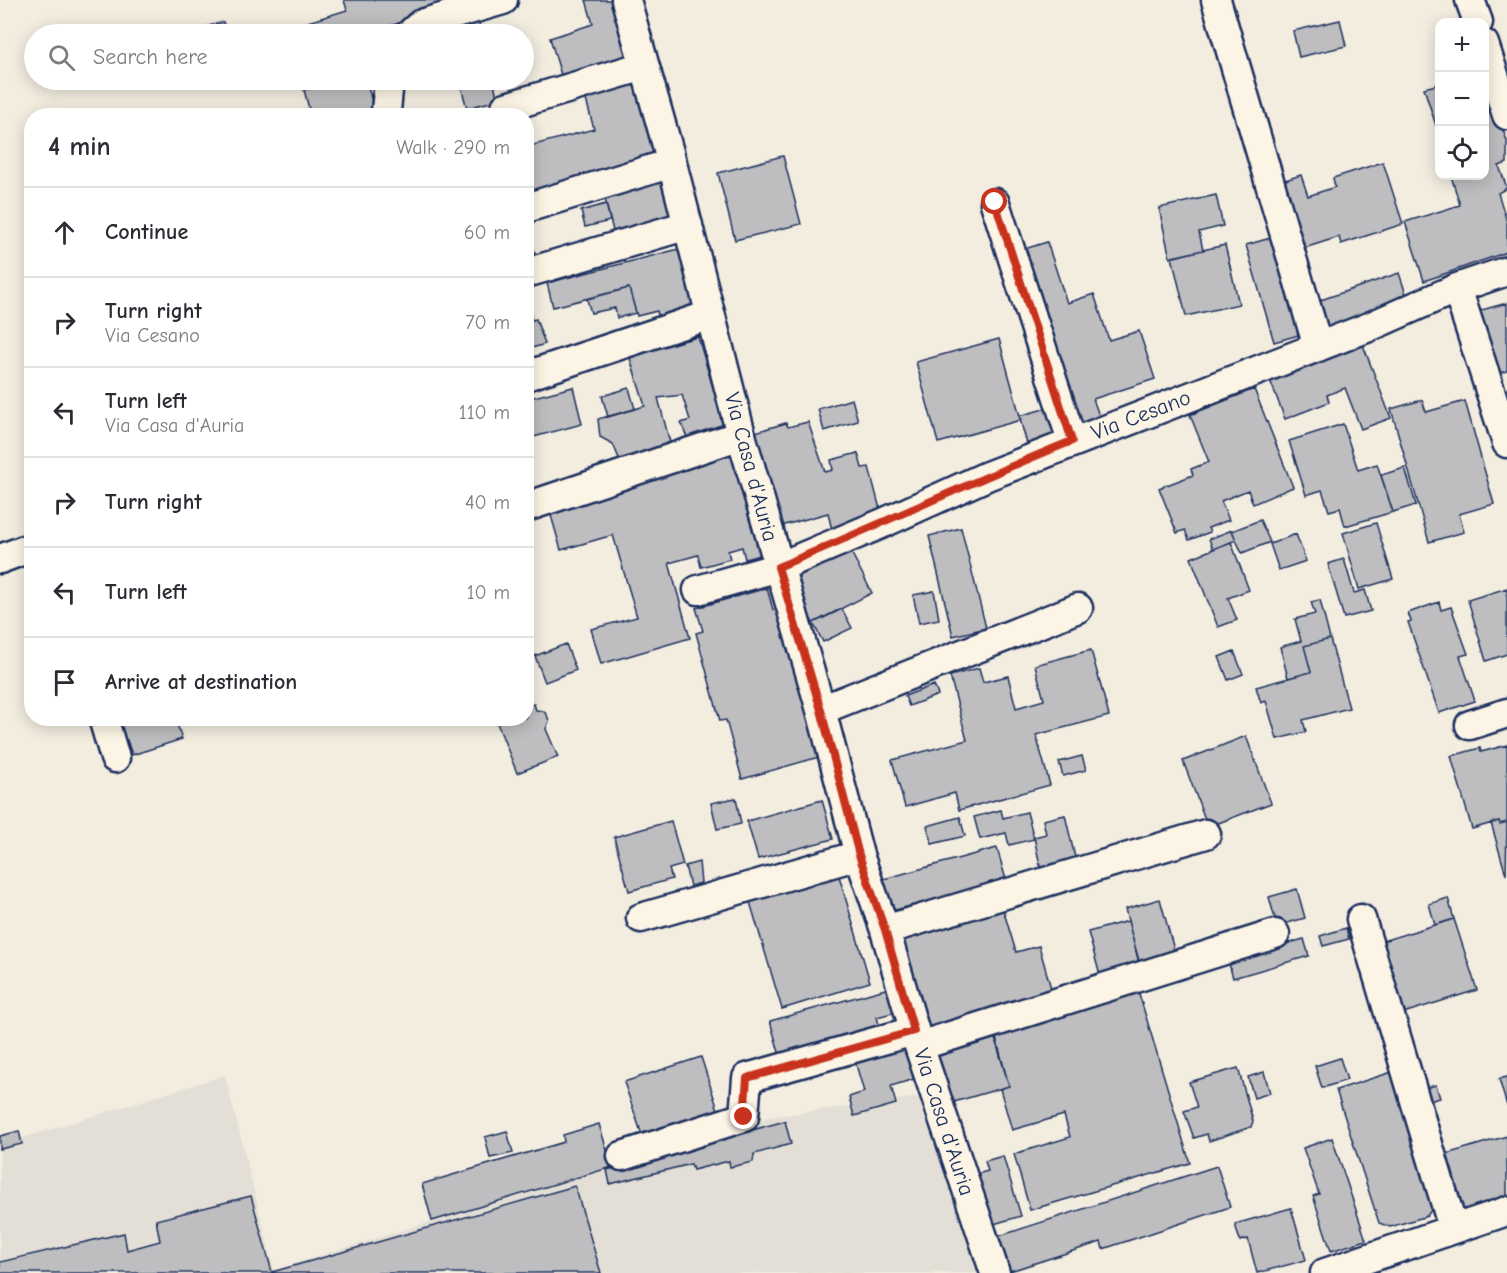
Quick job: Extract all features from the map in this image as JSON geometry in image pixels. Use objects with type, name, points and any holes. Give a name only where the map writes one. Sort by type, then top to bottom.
[{"type":"street","points":[[421,24],[504,0]]},
{"type":"street","name":"Via Casa d'Auria","points":[[626,0],[672,163],[741,435],[821,710],[859,855],[885,930],[916,1038],[995,1273]]},
{"type":"street","points":[[1216,0],[1318,347]]},
{"type":"street","points":[[1470,0],[1477,18]]},
{"type":"street","points":[[1489,57],[1507,115]]},
{"type":"street","points":[[506,108],[644,66]]},
{"type":"street","points":[[386,108],[388,90]]},
{"type":"street","points":[[534,206],[672,163]]},
{"type":"street","points":[[995,202],[1072,441]]},
{"type":"street","points":[[534,271],[688,225]]},
{"type":"street","name":"Via Cesano","points":[[698,590],[778,567],[881,525],[987,476],[1072,441],[1369,327],[1456,288],[1507,271]]},
{"type":"street","points":[[1456,288],[1507,443]]},
{"type":"street","points":[[534,373],[710,315]]},
{"type":"street","points":[[534,504],[741,435]]},
{"type":"street","points":[[0,559],[24,550]]},
{"type":"street","points":[[821,710],[1078,608]]},
{"type":"street","points":[[1470,724],[1507,713]]},
{"type":"street","points":[[105,726],[115,758]]},
{"type":"street","points":[[885,930],[1206,834]]},
{"type":"street","points":[[641,918],[859,855]]},
{"type":"street","points":[[1361,919],[1453,1228]]},
{"type":"street","points":[[622,1156],[744,1117],[747,1078],[916,1038],[1275,934]]},
{"type":"street","points":[[1325,1273],[1507,1211]]},
{"type":"shaded area","points":[[225,1075],[274,1270],[769,1117],[918,1097],[979,1273],[0,1273],[0,1145]]},
{"type":"building","points":[[344,0],[493,0],[396,24],[302,24],[347,10]]},
{"type":"building","points":[[586,0],[611,0],[631,64],[564,85],[550,38],[593,24]]},
{"type":"building","points":[[1340,20],[1346,46],[1299,57],[1293,31]]},
{"type":"building","points":[[637,82],[659,162],[534,196],[534,145],[594,129],[585,96]]},
{"type":"building","points":[[1435,85],[1435,122],[1424,88]]},
{"type":"building","points":[[304,90],[369,90],[374,108],[309,108]]},
{"type":"building","points":[[462,90],[496,90],[498,100],[467,108]]},
{"type":"building","points":[[1489,92],[1507,141],[1507,163],[1499,166],[1507,188],[1498,193],[1507,222],[1507,252],[1424,281],[1405,222],[1460,205],[1452,180],[1489,180]]},
{"type":"building","points":[[783,156],[801,224],[735,240],[718,173]]},
{"type":"building","points":[[1383,162],[1403,224],[1341,244],[1339,237],[1298,250],[1276,183],[1301,175],[1308,196],[1335,187],[1333,178]]},
{"type":"building","points":[[662,179],[671,216],[613,231],[604,195]]},
{"type":"building","points":[[1216,195],[1223,226],[1199,232],[1203,250],[1170,258],[1159,208]]},
{"type":"building","points":[[606,204],[610,221],[585,227],[581,211]]},
{"type":"building","points":[[1274,237],[1302,334],[1274,342],[1246,245]]},
{"type":"building","points":[[1047,242],[1067,303],[1094,294],[1109,340],[1139,331],[1155,379],[1093,399],[1101,421],[1073,430],[1015,252]]},
{"type":"building","points":[[1225,245],[1239,304],[1186,316],[1172,257]]},
{"type":"building","points":[[679,249],[696,315],[660,324],[657,311],[637,316],[629,288],[553,307],[547,283]]},
{"type":"building","points":[[534,250],[538,262],[534,263]]},
{"type":"building","points":[[1399,273],[1408,300],[1324,329],[1315,302]]},
{"type":"building","points":[[629,288],[636,313],[617,318],[615,308],[591,313],[587,299]]},
{"type":"building","points":[[1507,303],[1507,371],[1496,374],[1478,311]]},
{"type":"building","points":[[536,319],[545,344],[534,347],[534,320]]},
{"type":"building","points":[[698,337],[726,432],[690,444],[681,423],[690,420],[682,395],[658,398],[672,450],[620,461],[613,444],[600,437],[598,419],[645,406],[629,355]]},
{"type":"building","points":[[999,339],[1021,420],[938,443],[916,362]]},
{"type":"building","points":[[1363,345],[1391,418],[1361,429],[1345,388],[1327,395],[1329,402],[1285,419],[1270,380]]},
{"type":"building","points":[[573,387],[582,424],[534,437],[534,397]]},
{"type":"building","points":[[629,388],[635,409],[608,417],[602,396]]},
{"type":"building","points":[[1254,389],[1293,487],[1253,504],[1248,490],[1221,501],[1229,520],[1208,528],[1210,532],[1189,540],[1185,530],[1177,533],[1159,488],[1193,475],[1191,469],[1209,462],[1190,415]]},
{"type":"building","points":[[852,399],[858,421],[824,431],[818,409]]},
{"type":"building","points":[[1422,400],[1426,412],[1465,401],[1494,504],[1459,514],[1464,532],[1429,542],[1391,409]]},
{"type":"building","points":[[1051,407],[1059,439],[1028,447],[1019,416]]},
{"type":"building","points":[[808,422],[825,472],[833,470],[831,460],[858,453],[862,468],[869,467],[882,517],[834,539],[828,513],[781,526],[752,433],[786,423],[788,427]]},
{"type":"building","points":[[1343,424],[1358,470],[1377,464],[1393,512],[1345,526],[1340,508],[1329,511],[1322,490],[1306,495],[1289,441]]},
{"type":"building","points":[[731,453],[760,555],[745,559],[742,547],[728,551],[730,559],[701,567],[698,555],[669,563],[690,638],[601,664],[591,629],[637,617],[613,535],[561,550],[548,505]]},
{"type":"building","points":[[1405,468],[1416,505],[1393,512],[1381,475]]},
{"type":"building","points":[[1260,520],[1270,542],[1242,553],[1232,531]]},
{"type":"building","points":[[1376,523],[1393,579],[1359,589],[1343,533]]},
{"type":"building","points":[[961,528],[986,628],[953,636],[929,536]]},
{"type":"building","points":[[1232,530],[1236,540],[1213,549],[1209,539]]},
{"type":"building","points":[[1296,534],[1306,561],[1279,570],[1270,544]]},
{"type":"building","points":[[1231,542],[1249,590],[1228,598],[1237,620],[1218,627],[1191,558]]},
{"type":"building","points":[[850,550],[872,593],[813,623],[791,580]]},
{"type":"building","points":[[1344,559],[1354,593],[1365,590],[1371,611],[1344,618],[1328,564]]},
{"type":"building","points":[[767,588],[773,610],[778,609],[819,757],[742,779],[726,720],[720,721],[696,633],[703,631],[696,608]]},
{"type":"building","points":[[1507,588],[1507,654],[1486,661],[1468,600]]},
{"type":"building","points":[[934,591],[939,619],[919,623],[913,595]]},
{"type":"building","points":[[1320,600],[1330,639],[1304,646],[1311,672],[1288,678],[1280,647],[1301,641],[1295,619],[1315,614],[1311,602]]},
{"type":"building","points":[[1439,602],[1441,610],[1451,607],[1468,654],[1460,656],[1475,701],[1439,713],[1408,622],[1411,621],[1408,613]]},
{"type":"building","points":[[842,609],[852,628],[823,642],[813,623]]},
{"type":"building","points":[[1330,639],[1349,708],[1303,720],[1306,732],[1277,739],[1266,701],[1261,703],[1256,687],[1311,672],[1304,646]]},
{"type":"building","points":[[566,644],[576,670],[545,682],[535,656]]},
{"type":"building","points":[[1091,650],[1109,716],[1036,735],[1050,785],[959,810],[955,793],[905,807],[892,760],[967,740],[950,676],[979,668],[983,682],[1008,676],[1016,708],[1044,700],[1035,665]]},
{"type":"building","points":[[1234,651],[1243,674],[1228,680],[1219,657]]},
{"type":"building","points":[[934,685],[938,695],[909,706],[905,696]]},
{"type":"building","points":[[534,704],[536,710],[543,711],[547,715],[549,721],[546,729],[558,757],[517,773],[498,726],[534,726]]},
{"type":"building","points":[[115,726],[178,726],[182,739],[132,755],[127,740],[120,743]]},
{"type":"building","points":[[1246,736],[1271,803],[1208,827],[1183,761]]},
{"type":"building","points":[[1507,745],[1507,822],[1500,824],[1499,821],[1472,829],[1451,756],[1480,748],[1481,752]]},
{"type":"building","points":[[1082,756],[1086,770],[1063,776],[1059,762]]},
{"type":"building","points":[[736,798],[741,824],[717,829],[711,803]]},
{"type":"building","points":[[822,800],[833,839],[758,859],[747,821]]},
{"type":"building","points":[[1001,810],[1003,818],[1027,812],[1034,839],[1009,845],[1006,833],[980,839],[974,817]]},
{"type":"building","points":[[1065,815],[1077,866],[1042,875],[1034,837],[1046,834],[1043,820]]},
{"type":"building","points":[[960,817],[965,836],[932,844],[927,826]]},
{"type":"building","points":[[671,821],[683,865],[669,869],[672,879],[629,891],[614,837]]},
{"type":"building","points":[[1499,821],[1500,824],[1507,822],[1506,875],[1491,823]]},
{"type":"building","points":[[997,848],[1006,880],[888,912],[880,880]]},
{"type":"building","points":[[699,862],[701,883],[690,886],[685,866]]},
{"type":"building","points":[[839,876],[870,982],[782,1009],[750,902]]},
{"type":"building","points":[[1297,889],[1305,918],[1277,926],[1269,897]]},
{"type":"building","points":[[1448,898],[1454,919],[1435,925],[1429,904]]},
{"type":"building","points":[[1160,899],[1176,957],[1140,967],[1125,909]]},
{"type":"building","points":[[1003,909],[1016,952],[1039,946],[1052,992],[929,1034],[900,938]]},
{"type":"building","points":[[1454,919],[1477,990],[1397,1015],[1376,943]]},
{"type":"building","points":[[1128,921],[1141,968],[1101,979],[1088,932]]},
{"type":"building","points":[[1346,928],[1349,939],[1323,946],[1320,936]]},
{"type":"building","points":[[1304,939],[1309,956],[1233,978],[1228,960]]},
{"type":"building","points":[[1137,987],[1190,1163],[1030,1210],[1014,1154],[1070,1137],[1064,1115],[1012,1130],[1000,1089],[1009,1086],[994,1030]]},
{"type":"building","points":[[889,988],[896,1012],[877,1017],[882,1036],[849,1046],[846,1034],[808,1045],[812,1058],[783,1066],[770,1021]]},
{"type":"building","points":[[994,1035],[1009,1086],[947,1104],[932,1053]]},
{"type":"building","points":[[904,1047],[914,1079],[891,1086],[896,1104],[854,1116],[849,1097],[864,1092],[855,1061]]},
{"type":"building","points":[[701,1057],[720,1116],[644,1141],[624,1082]]},
{"type":"building","points":[[1340,1058],[1347,1080],[1322,1088],[1315,1066]]},
{"type":"building","points":[[1238,1068],[1253,1121],[1251,1127],[1209,1141],[1207,1134],[1194,1138],[1184,1111],[1197,1107],[1189,1082]]},
{"type":"building","points":[[1264,1072],[1270,1093],[1254,1098],[1248,1077]]},
{"type":"building","points":[[1392,1072],[1433,1207],[1427,1216],[1390,1227],[1379,1223],[1336,1090]]},
{"type":"building","points":[[1507,1077],[1507,1106],[1499,1079]]},
{"type":"building","points":[[1436,1085],[1440,1098],[1422,1103],[1418,1090]]},
{"type":"building","points":[[785,1121],[791,1144],[754,1154],[753,1162],[730,1167],[729,1161],[693,1170],[691,1164],[610,1184],[607,1170]]},
{"type":"building","points":[[599,1124],[612,1167],[432,1221],[422,1184],[564,1142],[563,1135]]},
{"type":"building","points":[[19,1131],[22,1144],[0,1149],[0,1136]]},
{"type":"building","points":[[507,1131],[513,1153],[490,1158],[485,1137]]},
{"type":"building","points":[[1507,1136],[1507,1200],[1460,1214],[1443,1155]]},
{"type":"building","points":[[1332,1138],[1366,1240],[1331,1251],[1313,1196],[1319,1194],[1303,1148]]},
{"type":"building","points":[[1003,1156],[1021,1216],[987,1226],[973,1175],[988,1171],[985,1161]]},
{"type":"building","points":[[1217,1166],[1230,1207],[1103,1249],[1101,1242],[1007,1272],[996,1237]]},
{"type":"building","points":[[575,1186],[601,1273],[0,1273],[0,1262],[124,1233],[127,1250],[160,1241],[156,1220],[251,1196],[272,1272]]},
{"type":"building","points":[[1291,1208],[1306,1260],[1257,1273],[1248,1239],[1240,1241],[1235,1224]]},
{"type":"route","points":[[744,1117],[747,1078],[914,1031],[885,930],[859,855],[821,710],[778,567],[881,525],[987,476],[1072,441],[995,202]]}]
